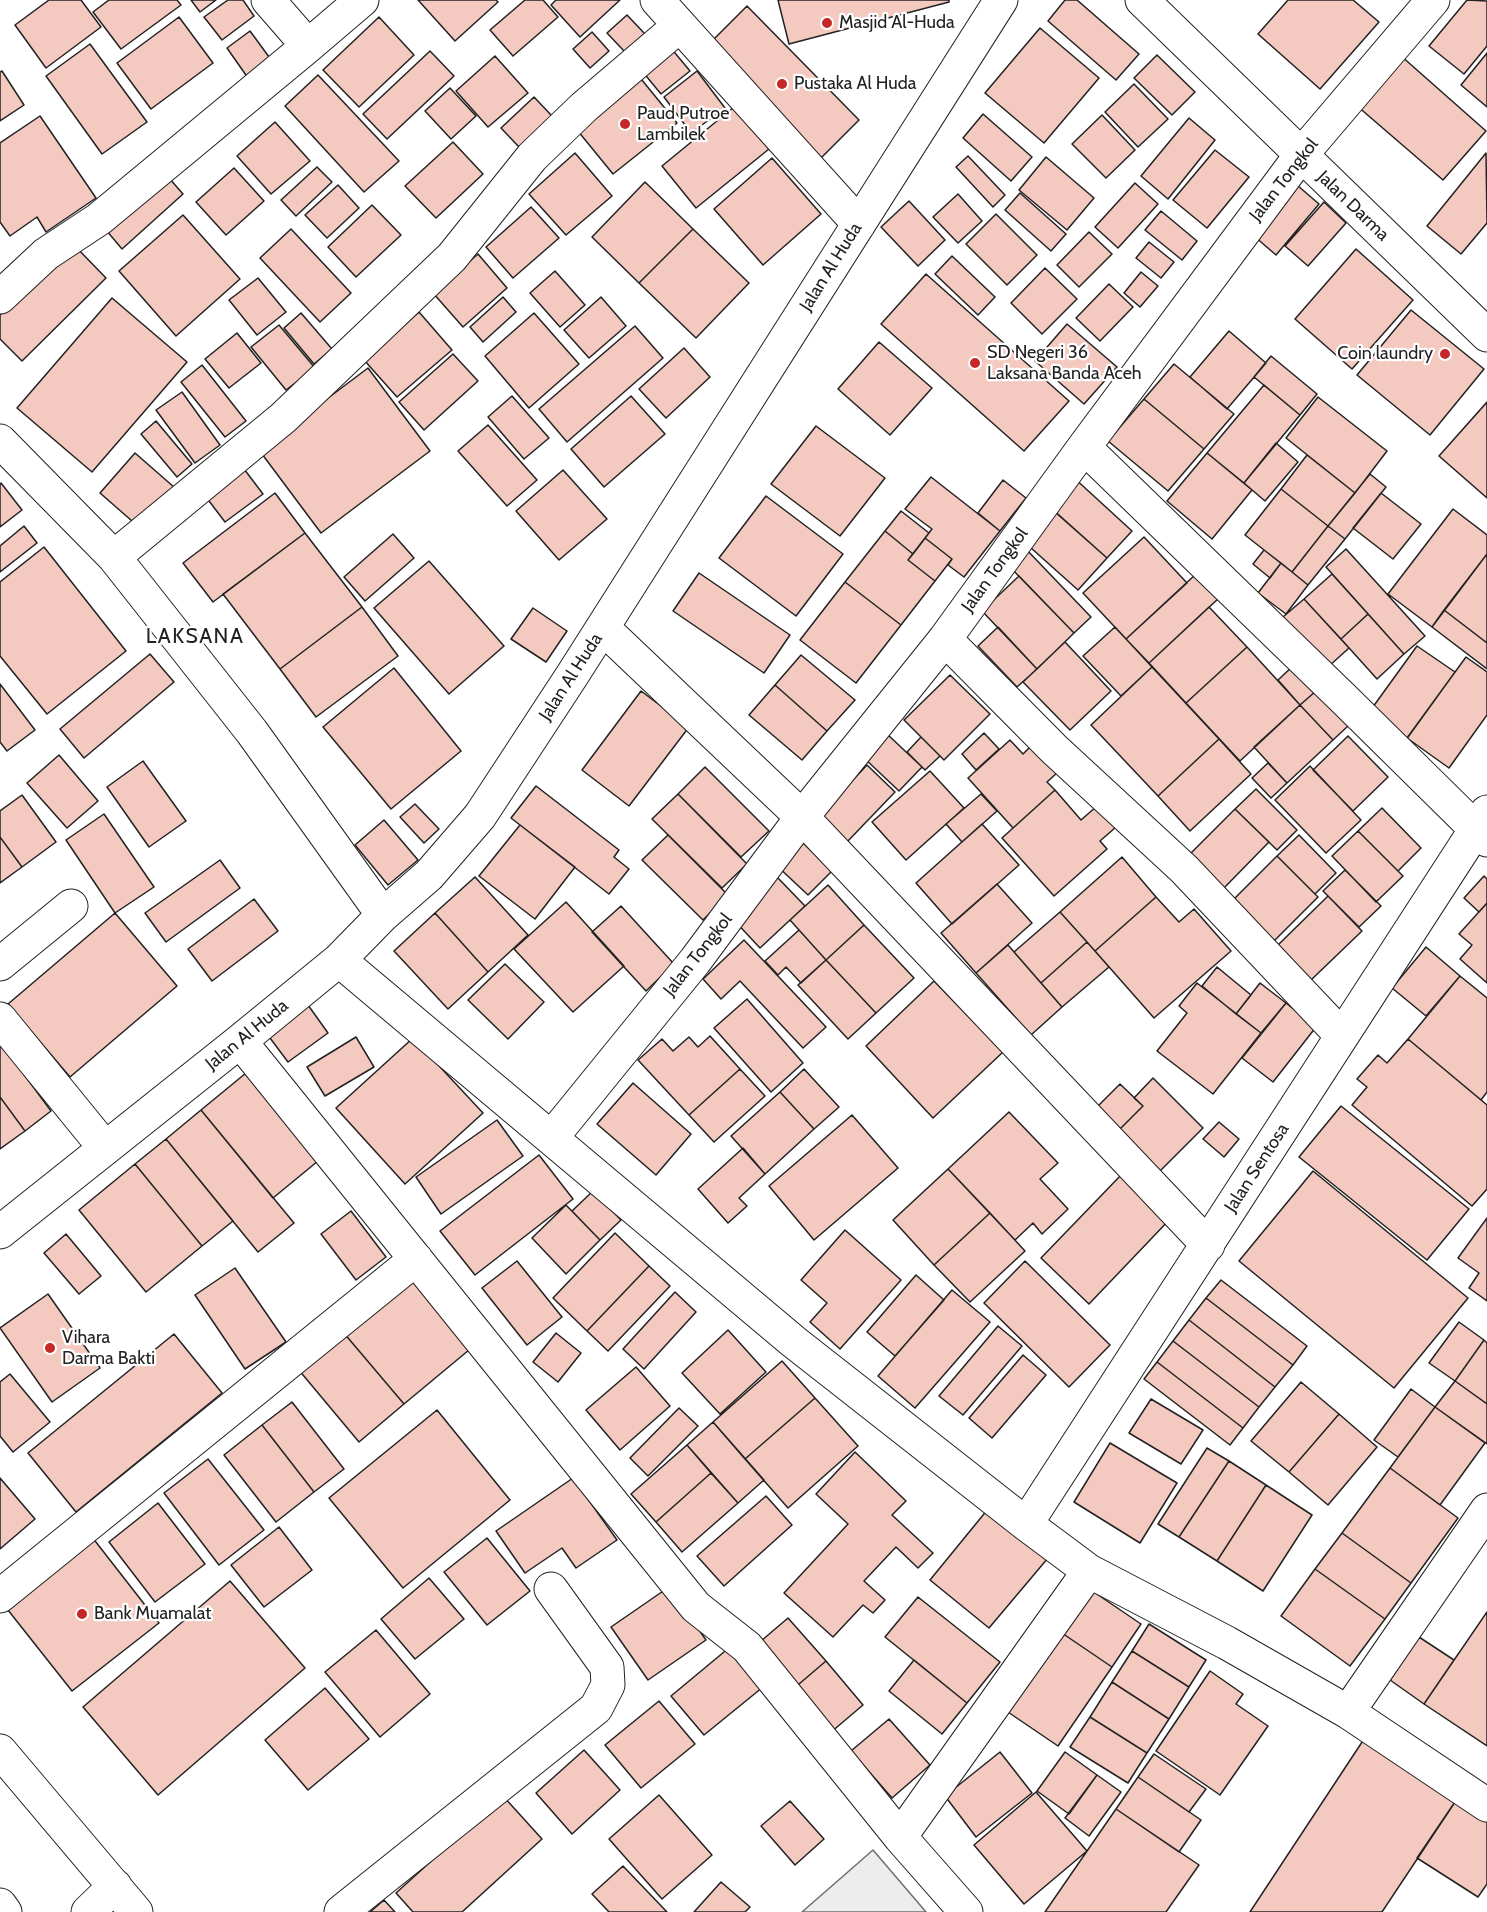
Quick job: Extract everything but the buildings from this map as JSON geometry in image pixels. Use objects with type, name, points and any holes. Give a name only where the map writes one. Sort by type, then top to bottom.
[{"type":"street","points":[[268,0],[308,46]]},
{"type":"street","points":[[0,297],[46,254],[99,219],[362,0]]},
{"type":"street","points":[[657,0],[859,224]]},
{"type":"street","name":"Jalan Al Huda","points":[[0,1232],[339,960],[383,915],[429,875],[480,816],[603,628],[1000,0]]},
{"type":"street","name":"Jalan Darma","points":[[1142,0],[1487,335]]},
{"type":"street","name":"Jalan Tongkol","points":[[552,1137],[695,961],[802,817],[945,639],[1301,155],[1433,0]]},
{"type":"street","points":[[114,557],[284,418],[452,257],[532,157],[584,107],[679,26]]},
{"type":"street","points":[[0,441],[114,557],[252,732],[383,915]]},
{"type":"street","points":[[1084,447],[1483,827]]},
{"type":"street","points":[[603,628],[802,817],[1208,1245]]},
{"type":"street","points":[[945,639],[1054,749],[1184,869],[1342,1036]]},
{"type":"street","name":"Jalan Sentosa","points":[[1026,1524],[1342,1036],[1483,827]]},
{"type":"street","points":[[0,964],[70,906]]},
{"type":"street","points":[[339,960],[794,1342],[1089,1571],[1227,1643],[1348,1712],[1487,1805]]},
{"type":"street","points":[[0,1020],[105,1148]]},
{"type":"street","points":[[240,1041],[696,1607],[747,1647],[900,1837],[966,1912]]},
{"type":"street","points":[[0,1596],[416,1259]]},
{"type":"street","points":[[1348,1712],[1487,1510]]},
{"type":"street","points":[[900,1837],[1089,1571]]},
{"type":"street","points":[[341,1912],[596,1708],[608,1685],[607,1667],[551,1589]]},
{"type":"street","points":[[0,1750],[136,1912]]},
{"type":"street","points":[[88,1912],[115,1886]]},
{"type":"street","points":[[0,1905],[5,1912]]},
{"type":"shaded area","points":[[873,1850],[926,1912],[802,1912]]},
{"type":"place","name":"Masjid Al-Huda","points":[[827,23]]},
{"type":"place","name":"Pustaka Al Huda","points":[[782,84]]},
{"type":"place","name":"Paud Putroe Lambilek","points":[[625,124]]},
{"type":"place","name":"Coin laundry","points":[[1445,354]]},
{"type":"place","name":"SD Negeri 36 Laksana Banda Aceh","points":[[975,363]]},
{"type":"place","name":"Vihara Darma Bakti","points":[[50,1348]]},
{"type":"place","name":"Bank Muamalat","points":[[82,1614]]},
{"type":"district","name":"LAKSANA","points":[[195,637]]}]
